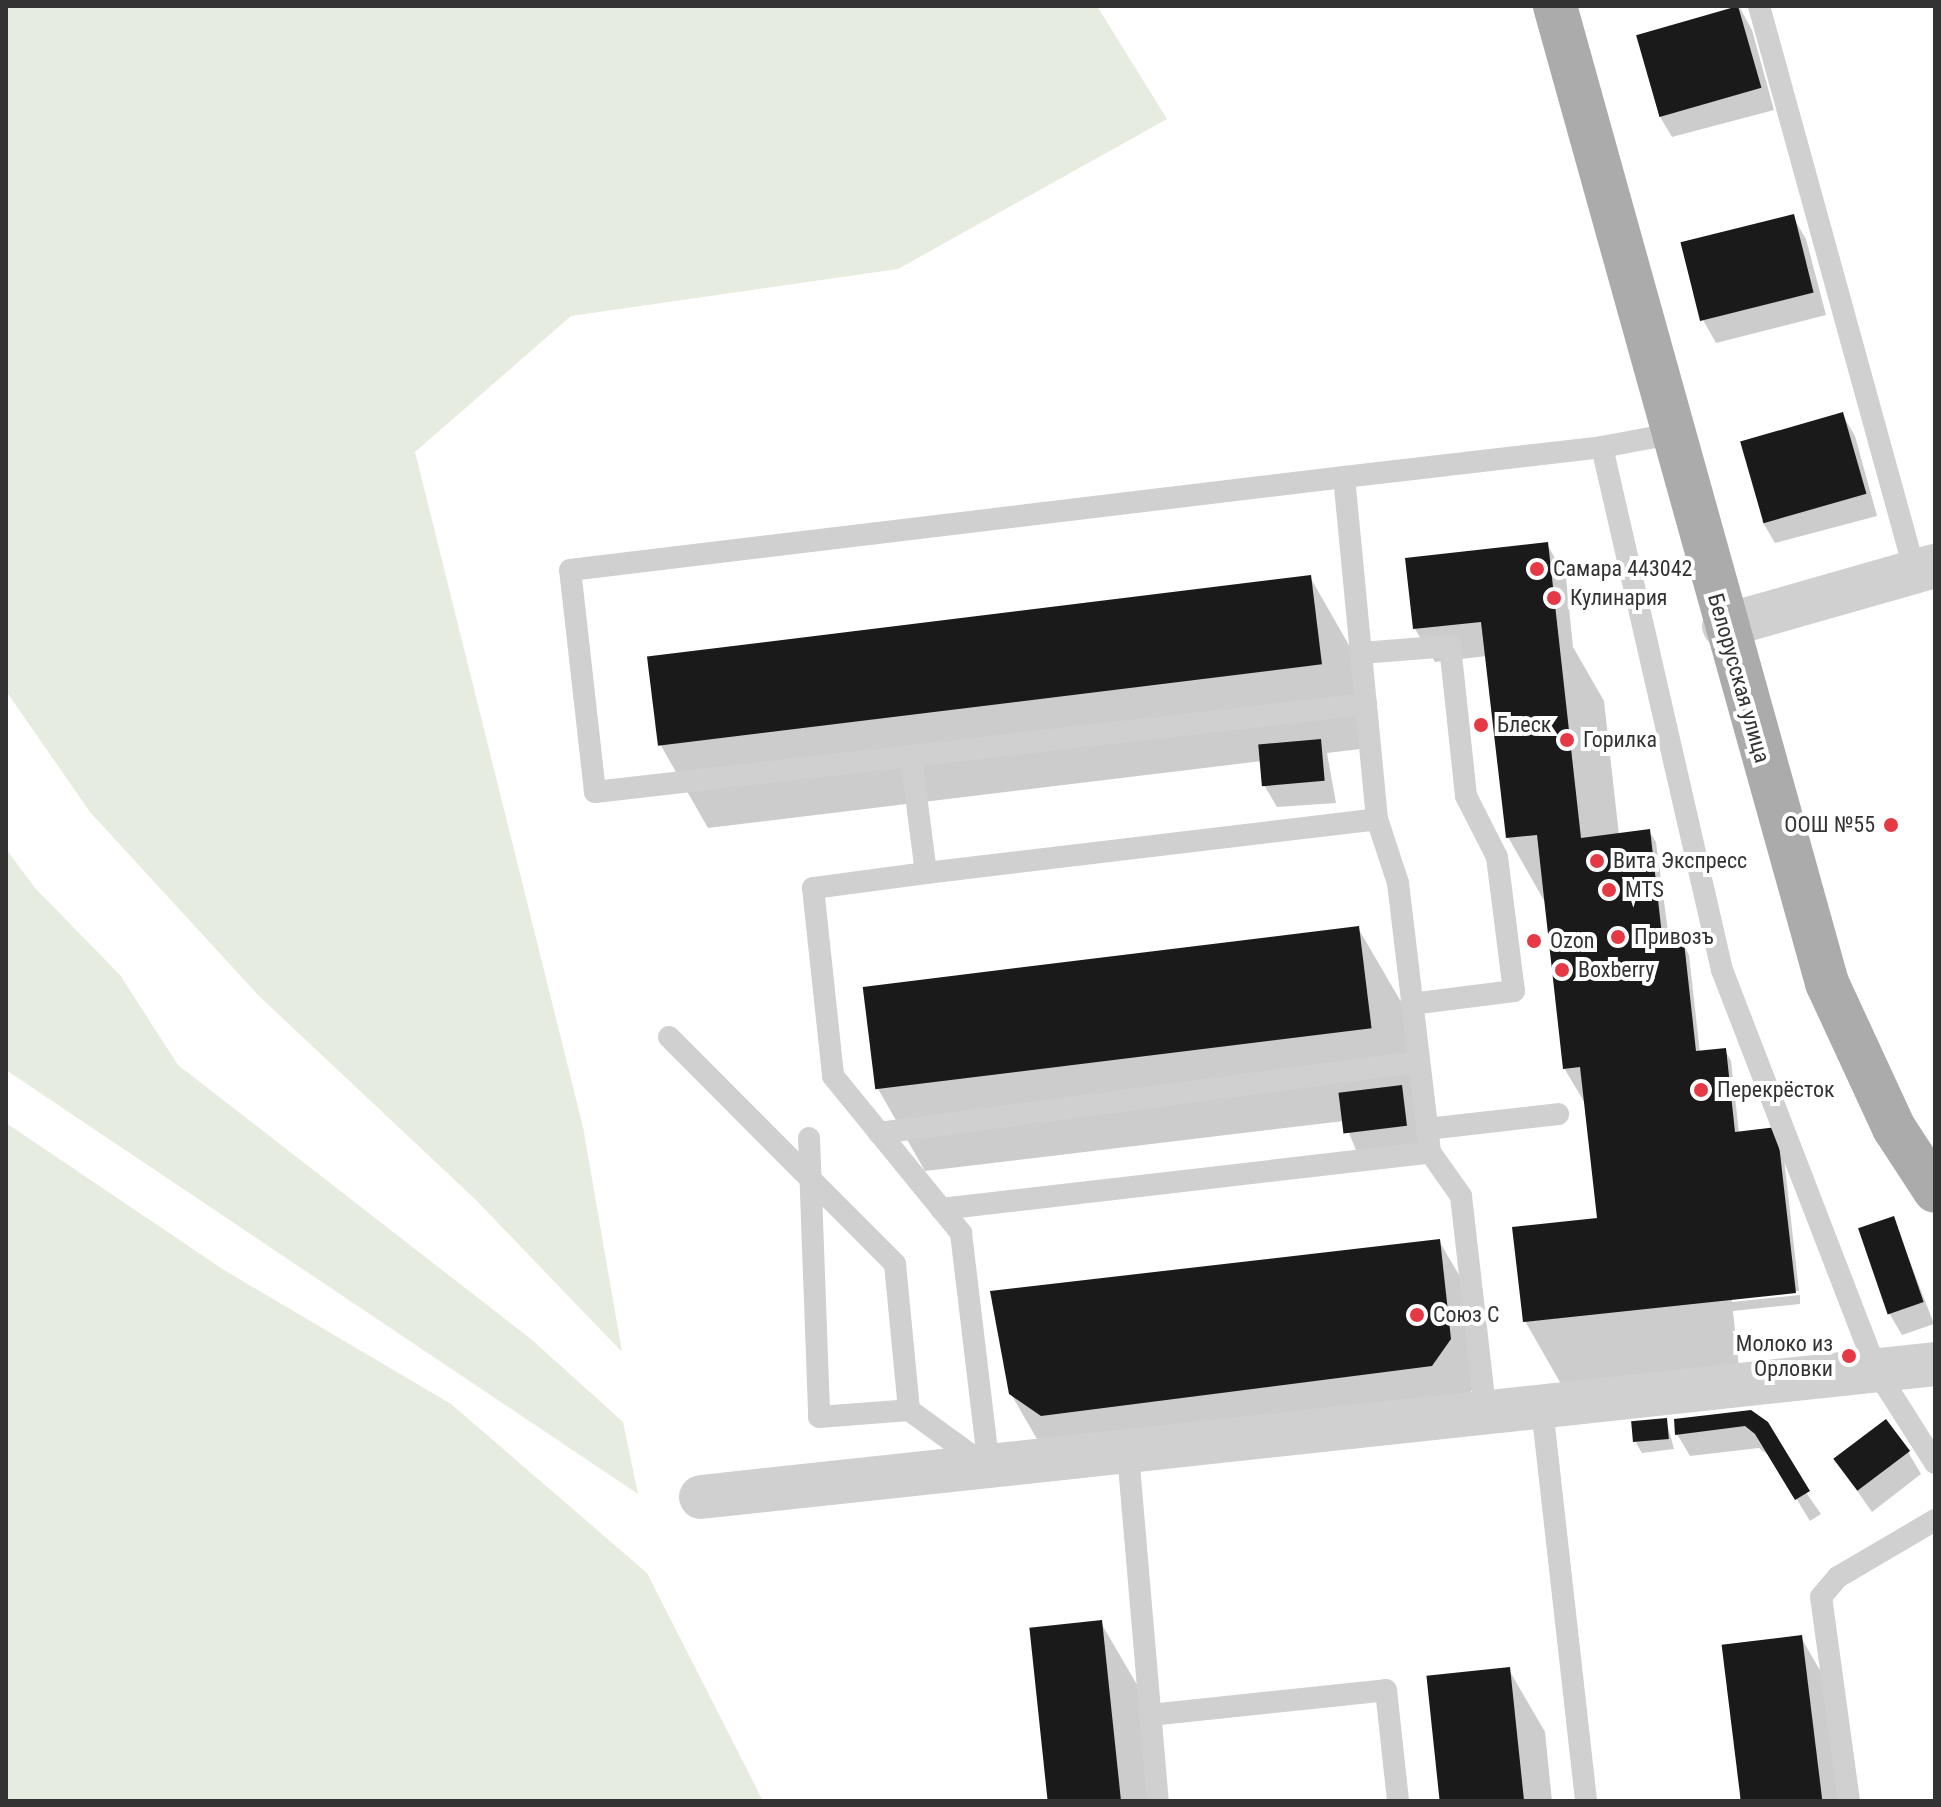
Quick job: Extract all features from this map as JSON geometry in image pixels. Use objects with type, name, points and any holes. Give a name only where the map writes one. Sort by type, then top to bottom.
[{"type":"main road","name":"Белорусская улица","points":[[1555,6],[1724,626],[1827,983],[1894,1128],[1935,1191]]},
{"type":"street","points":[[1724,626],[1925,569]]},
{"type":"street","points":[[701,1497],[989,1469],[1935,1364]]},
{"type":"lane","points":[[1759,6],[1925,569]]},
{"type":"lane","points":[[1366,704],[595,792],[570,570],[1602,447],[1671,434]]},
{"type":"lane","points":[[1602,447],[1722,970],[1876,1370],[1935,1463]]},
{"type":"lane","points":[[1344,477],[1377,819],[1398,883],[1417,1062],[1429,1140],[1461,1196],[1486,1414]]},
{"type":"lane","points":[[1361,653],[1450,646],[1466,796],[1497,857],[1514,991],[1411,1004]]},
{"type":"lane","points":[[911,756],[926,873]]},
{"type":"lane","points":[[989,1469],[961,1233],[833,1076],[813,888],[1377,819]]},
{"type":"lane","points":[[669,1037],[895,1264],[909,1410]]},
{"type":"lane","points":[[879,1133],[1417,1062]]},
{"type":"lane","points":[[941,1209],[1429,1140],[1558,1114]]},
{"type":"lane","points":[[809,1138],[819,1417],[909,1410],[989,1469]]},
{"type":"lane","points":[[1542,1408],[1586,1801]]},
{"type":"lane","points":[[1128,1454],[1158,1801]]},
{"type":"lane","points":[[1849,1801],[1821,1597],[1838,1577],[1935,1520]]},
{"type":"lane","points":[[1150,1715],[1386,1690],[1398,1801]]},
{"type":"shaded area","points":[[6,6],[1097,6],[1167,119],[898,269],[571,316],[415,452],[583,1127],[622,1352],[476,1200],[259,996],[90,812],[6,691]]},
{"type":"shaded area","points":[[6,849],[35,888],[120,975],[178,1065],[531,1339],[623,1422],[638,1494],[6,1070]]},
{"type":"shaded area","points":[[6,1123],[224,1270],[451,1404],[647,1573],[763,1801],[6,1801]]},
{"type":"building","points":[[1738,6],[1761,88],[1660,117],[1636,35]]},
{"type":"building","points":[[1794,214],[1814,293],[1700,321],[1680,242]]},
{"type":"building","points":[[1843,412],[1866,494],[1764,523],[1740,441]]},
{"type":"building","points":[[1548,542],[1581,838],[1650,829],[1663,944],[1684,942],[1696,1051],[1726,1048],[1735,1132],[1777,1127],[1796,1293],[1523,1322],[1512,1227],[1597,1218],[1580,1067],[1563,1069],[1537,835],[1506,838],[1481,622],[1413,629],[1405,558]]},
{"type":"building","points":[[1311,575],[1322,664],[658,746],[647,657]]},
{"type":"building","points":[[1321,739],[1325,781],[1262,786],[1258,744]]},
{"type":"building","points":[[1359,926],[1372,1028],[875,1089],[863,987]]},
{"type":"building","points":[[1402,1085],[1407,1126],[1343,1133],[1338,1093]]},
{"type":"building","points":[[1894,1216],[1924,1302],[1888,1314],[1858,1228]]},
{"type":"building","points":[[1440,1239],[1451,1339],[1432,1366],[1041,1416],[1009,1394],[990,1291]]},
{"type":"building","points":[[1751,1410],[1768,1422],[1810,1491],[1795,1500],[1755,1434],[1745,1426],[1675,1435],[1674,1419]]},
{"type":"building","points":[[1667,1418],[1669,1439],[1633,1442],[1631,1421]]},
{"type":"building","points":[[1886,1419],[1910,1451],[1857,1491],[1833,1459]]},
{"type":"building","points":[[1102,1620],[1121,1801],[1048,1801],[1029,1628]]},
{"type":"building","points":[[1802,1635],[1822,1801],[1741,1801],[1722,1645]]},
{"type":"building","points":[[1510,1667],[1524,1801],[1440,1801],[1426,1676]]},
{"type":"place","name":"Самара 443042","points":[[1537,569]]},
{"type":"place","name":"Кулинария","points":[[1554,598]]},
{"type":"place","name":"Блеск","points":[[1481,725]]},
{"type":"place","name":"Горилка","points":[[1567,740]]},
{"type":"place","name":"ООШ №55","points":[[1891,825]]},
{"type":"place","name":"Вита Экспресс","points":[[1597,861]]},
{"type":"place","name":"MTS","points":[[1609,890]]},
{"type":"place","name":"Привозъ","points":[[1618,937]]},
{"type":"place","name":"Ozon","points":[[1534,941]]},
{"type":"place","name":"Boxberry","points":[[1562,970]]},
{"type":"place","name":"Перекрёсток","points":[[1701,1090]]},
{"type":"place","name":"Союз С","points":[[1417,1315]]},
{"type":"place","name":"Молоко из Орловки","points":[[1849,1356]]}]
